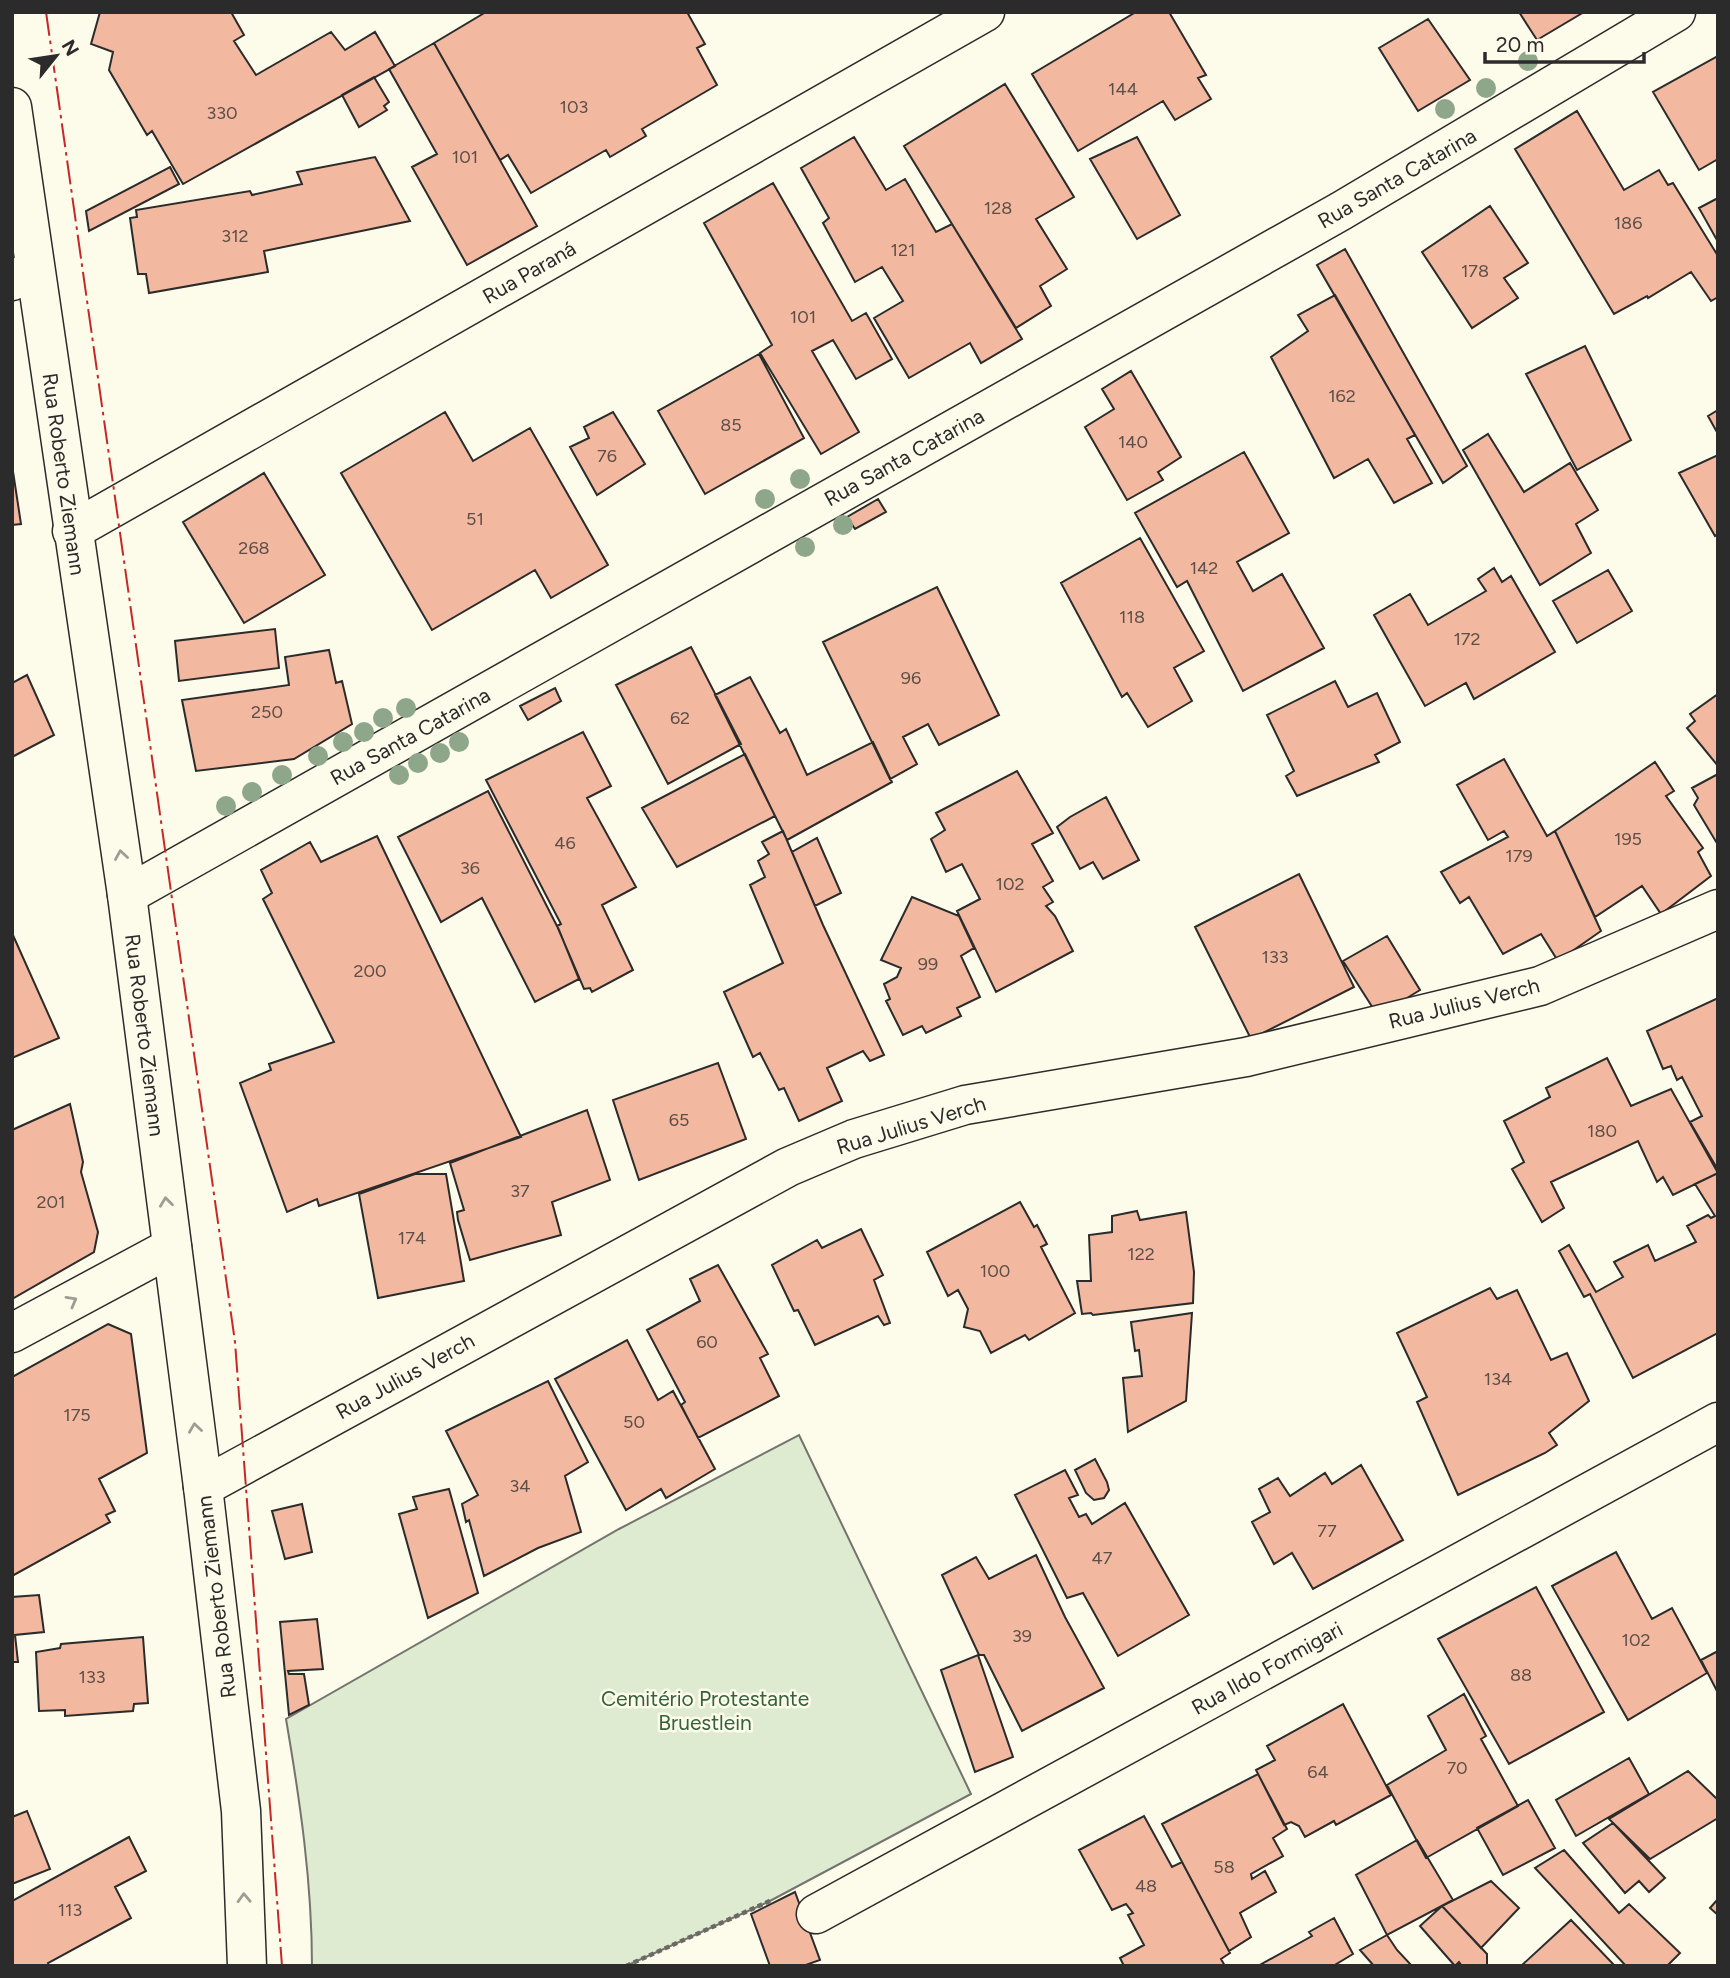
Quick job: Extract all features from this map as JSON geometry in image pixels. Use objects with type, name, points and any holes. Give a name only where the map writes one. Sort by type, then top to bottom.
[{"type":"street","name":"Rua Paraná","points":[[72,531],[985,12]]},
{"type":"street","name":"Rua Santa Catarina","points":[[127,895],[1341,211],[1676,12]]},
{"type":"street","name":"Rua Roberto Ziemann","points":[[12,107],[23,275],[72,531],[127,895],[203,1487],[241,1811],[247,1966]]},
{"type":"street","name":"Rua Julius Verch","points":[[203,1487],[788,1167],[853,1139],[965,1105],[1246,1057],[1540,986],[1718,909]]},
{"type":"street","points":[[12,1334],[172,1247]]},
{"type":"street","name":"Rua Ildo Formigari","points":[[816,1914],[1718,1422]]},
{"type":"path","points":[[626,1966],[780,1895]]},
{"type":"green space","name":"Cemitério Protestante Bruestlein","points":[[799,1435],[971,1794],[768,1902],[626,1966],[312,1966],[304,1842],[286,1719],[619,1529]]},
{"type":"building","points":[[100,12],[231,12],[244,35],[234,41],[256,75],[331,32],[345,50],[375,32],[395,66],[183,184],[152,131],[147,135],[109,70],[113,52],[91,44]]},
{"type":"building","points":[[486,12],[687,12],[705,44],[697,48],[717,85],[642,129],[646,136],[610,157],[606,150],[531,193],[508,155],[500,160],[434,43]]},
{"type":"building","points":[[1136,12],[1169,12],[1206,75],[1198,78],[1211,99],[1175,120],[1163,101],[1078,151],[1032,74]]},
{"type":"building","points":[[1519,12],[1584,12],[1537,40]]},
{"type":"building","points":[[1428,19],[1470,80],[1418,111],[1379,48]]},
{"type":"building","points":[[434,43],[537,226],[467,265],[412,167],[437,154],[389,69]]},
{"type":"building","points":[[1718,56],[1718,159],[1699,170],[1653,92]]},
{"type":"building","points":[[374,77],[389,102],[384,106],[387,110],[359,127],[342,95]]},
{"type":"building","points":[[1005,84],[1074,197],[1036,219],[1067,269],[1040,286],[1051,306],[1016,328],[904,146]]},
{"type":"building","points":[[1577,111],[1624,190],[1659,170],[1668,185],[1673,183],[1718,256],[1718,297],[1711,301],[1691,272],[1648,298],[1647,296],[1614,314],[1515,149]]},
{"type":"building","points":[[854,137],[886,190],[905,179],[936,232],[952,224],[1022,339],[981,363],[970,343],[909,378],[874,318],[903,301],[882,267],[855,282],[823,223],[829,218],[801,168]]},
{"type":"building","points":[[1137,137],[1180,215],[1137,239],[1090,159]]},
{"type":"building","points":[[375,157],[410,221],[264,251],[268,272],[149,293],[146,274],[138,274],[130,218],[137,217],[136,210],[250,191],[252,195],[302,184],[297,172]]},
{"type":"building","points":[[170,167],[179,184],[89,231],[86,211]]},
{"type":"building","points":[[773,183],[852,321],[866,313],[892,359],[856,379],[833,340],[812,351],[859,432],[821,454],[760,353],[772,345],[704,223]]},
{"type":"building","points":[[1718,198],[1718,242],[1699,208]]},
{"type":"building","points":[[1490,206],[1528,263],[1504,278],[1518,298],[1472,328],[1422,252]]},
{"type":"building","points":[[1345,249],[1467,466],[1443,483],[1317,265]]},
{"type":"building","points":[[1335,295],[1415,435],[1407,439],[1432,483],[1394,503],[1368,459],[1334,478],[1271,357],[1308,331],[1298,315]]},
{"type":"building","points":[[1585,346],[1631,440],[1577,470],[1526,374]]},
{"type":"building","points":[[759,354],[804,438],[705,494],[658,411]]},
{"type":"building","points":[[1131,371],[1181,457],[1158,472],[1163,480],[1127,500],[1085,427],[1114,409],[1102,389]]},
{"type":"building","points":[[1718,410],[1718,434],[1708,416]]},
{"type":"building","points":[[445,412],[473,461],[530,428],[608,565],[551,598],[535,570],[432,630],[341,473]]},
{"type":"building","points":[[613,412],[645,464],[597,495],[570,447],[589,438],[584,427]]},
{"type":"building","points":[[1488,434],[1524,492],[1570,463],[1598,510],[1576,524],[1591,553],[1540,585],[1463,450]]},
{"type":"building","points":[[1244,452],[1289,533],[1237,562],[1253,591],[1282,574],[1324,648],[1243,691],[1187,581],[1177,587],[1135,513]]},
{"type":"building","points":[[1718,455],[1718,534],[1715,536],[1679,473]]},
{"type":"building","points":[[12,465],[21,524],[12,525]]},
{"type":"building","points":[[264,473],[325,575],[244,623],[183,522]]},
{"type":"building","points":[[878,499],[886,512],[855,529],[847,517]]},
{"type":"building","points":[[1140,538],[1204,651],[1174,668],[1192,701],[1148,727],[1127,693],[1122,697],[1061,583]]},
{"type":"building","points":[[1494,568],[1502,582],[1511,576],[1555,652],[1474,699],[1466,683],[1425,706],[1374,615],[1410,594],[1428,625],[1486,591],[1478,579]]},
{"type":"building","points":[[1608,570],[1632,611],[1577,643],[1553,601]]},
{"type":"building","points":[[937,587],[999,715],[939,745],[928,724],[903,737],[917,764],[890,779],[823,642]]},
{"type":"building","points":[[275,629],[279,668],[179,681],[175,641]]},
{"type":"building","points":[[691,647],[741,744],[668,784],[616,685]]},
{"type":"building","points":[[329,650],[336,683],[342,681],[352,724],[294,759],[196,771],[182,700],[289,685],[285,657]]},
{"type":"building","points":[[27,675],[54,735],[12,757],[12,683]]},
{"type":"building","points":[[750,677],[780,733],[786,729],[807,775],[873,742],[892,782],[787,840],[715,695]]},
{"type":"building","points":[[1335,681],[1348,707],[1377,693],[1400,742],[1375,755],[1379,762],[1297,796],[1286,776],[1294,771],[1267,715]]},
{"type":"building","points":[[555,688],[561,701],[528,720],[520,706]]},
{"type":"building","points":[[1718,694],[1718,766],[1687,728],[1695,721],[1690,714]]},
{"type":"building","points":[[583,732],[611,786],[587,798],[636,887],[602,905],[633,970],[592,992],[590,988],[584,989],[557,926],[561,924],[486,780]]},
{"type":"building","points":[[745,754],[775,816],[677,867],[642,808]]},
{"type":"building","points":[[1504,759],[1547,836],[1555,831],[1601,931],[1558,961],[1541,934],[1503,954],[1469,897],[1460,903],[1441,872],[1508,837],[1504,831],[1488,840],[1457,785]]},
{"type":"building","points":[[1655,762],[1674,791],[1666,796],[1703,848],[1698,852],[1711,876],[1661,914],[1642,886],[1595,917],[1555,831]]},
{"type":"building","points":[[1017,771],[1053,833],[1032,844],[1053,881],[1043,887],[1053,902],[1046,906],[1055,916],[1073,951],[996,992],[957,911],[980,899],[962,864],[946,872],[931,839],[945,830],[936,813]]},
{"type":"building","points":[[1718,774],[1718,845],[1694,805],[1698,798],[1692,788]]},
{"type":"building","points":[[488,791],[559,930],[579,979],[535,1002],[482,898],[441,922],[398,837]]},
{"type":"building","points":[[1106,797],[1139,860],[1103,879],[1093,862],[1080,869],[1057,827]]},
{"type":"building","points":[[783,831],[823,925],[884,1055],[870,1061],[863,1051],[827,1068],[842,1101],[799,1121],[784,1088],[779,1090],[760,1053],[753,1057],[724,992],[783,963],[750,885],[765,877],[758,861],[769,854],[762,842]]},
{"type":"building","points":[[377,836],[521,1137],[319,1206],[317,1199],[287,1212],[240,1083],[271,1070],[269,1064],[334,1042],[263,899],[272,893],[261,870],[310,842],[321,862]]},
{"type":"building","points":[[817,838],[841,893],[815,906],[792,852]]},
{"type":"building","points":[[1299,874],[1354,987],[1251,1039],[1195,927]]},
{"type":"building","points":[[912,897],[959,916],[974,948],[961,956],[980,997],[957,1008],[961,1016],[926,1033],[922,1026],[903,1035],[886,1001],[890,999],[884,984],[897,977],[901,968],[881,960]]},
{"type":"building","points":[[12,933],[59,1038],[12,1058]]},
{"type":"building","points":[[1387,936],[1420,990],[1378,1016],[1343,961]]},
{"type":"building","points":[[1718,998],[1718,1170],[1690,1122],[1702,1116],[1682,1077],[1677,1080],[1671,1066],[1663,1069],[1647,1031]]},
{"type":"building","points":[[1607,1058],[1631,1106],[1671,1089],[1718,1173],[1673,1195],[1663,1177],[1657,1182],[1638,1141],[1551,1182],[1564,1208],[1542,1222],[1512,1169],[1524,1162],[1504,1121],[1550,1097],[1546,1088]]},
{"type":"building","points":[[718,1063],[746,1139],[639,1180],[613,1100]]},
{"type":"building","points":[[70,1104],[83,1162],[81,1172],[98,1232],[94,1252],[12,1299],[12,1130]]},
{"type":"building","points":[[587,1110],[610,1180],[552,1202],[561,1235],[470,1260],[457,1212],[464,1210],[450,1163]]},
{"type":"building","points":[[1718,1173],[1718,1333],[1633,1378],[1590,1294],[1584,1297],[1559,1251],[1569,1245],[1596,1292],[1623,1277],[1614,1262],[1648,1245],[1655,1261],[1696,1242],[1687,1226],[1708,1215],[1711,1218],[1715,1216],[1695,1184]]},
{"type":"building","points":[[415,1174],[446,1174],[464,1281],[378,1298],[359,1194]]},
{"type":"building","points":[[1020,1202],[1047,1244],[1041,1247],[1075,1313],[1029,1340],[1025,1335],[991,1353],[980,1331],[964,1327],[968,1309],[958,1290],[948,1296],[927,1252]]},
{"type":"building","points":[[1137,1211],[1140,1220],[1186,1212],[1194,1272],[1193,1303],[1082,1314],[1077,1281],[1091,1281],[1089,1235],[1112,1232],[1112,1216]]},
{"type":"building","points":[[861,1229],[883,1275],[874,1280],[890,1323],[884,1325],[878,1316],[815,1345],[798,1310],[794,1311],[772,1265],[817,1240],[822,1248]]},
{"type":"building","points":[[718,1265],[768,1354],[760,1358],[779,1396],[698,1438],[681,1405],[685,1402],[647,1330],[700,1301],[690,1279]]},
{"type":"building","points":[[1490,1288],[1497,1299],[1517,1290],[1551,1360],[1567,1353],[1589,1401],[1549,1433],[1557,1445],[1458,1495],[1417,1402],[1427,1397],[1397,1333]]},
{"type":"building","points":[[1192,1313],[1186,1401],[1128,1432],[1123,1378],[1142,1376],[1139,1350],[1135,1351],[1131,1322]]},
{"type":"building","points":[[108,1324],[131,1334],[147,1453],[99,1479],[115,1511],[106,1515],[110,1522],[12,1576],[12,1377]]},
{"type":"building","points":[[627,1340],[658,1400],[673,1391],[715,1469],[666,1498],[661,1489],[626,1510],[555,1379]]},
{"type":"building","points":[[548,1381],[588,1462],[565,1476],[581,1532],[538,1548],[484,1576],[462,1504],[478,1495],[446,1431]]},
{"type":"building","points":[[1095,1459],[1109,1490],[1104,1498],[1094,1500],[1086,1493],[1075,1470]]},
{"type":"building","points":[[1361,1465],[1403,1540],[1313,1589],[1292,1553],[1274,1564],[1252,1522],[1270,1512],[1259,1489],[1278,1478],[1290,1496],[1325,1473],[1332,1484]]},
{"type":"building","points":[[1065,1470],[1078,1495],[1069,1498],[1079,1517],[1086,1514],[1092,1524],[1125,1503],[1189,1615],[1118,1656],[1083,1593],[1067,1598],[1015,1495]]},
{"type":"building","points":[[449,1489],[478,1593],[428,1618],[399,1514],[417,1509],[413,1497]]},
{"type":"building","points":[[302,1504],[312,1552],[285,1559],[272,1511]]},
{"type":"building","points":[[1616,1552],[1652,1619],[1672,1608],[1707,1673],[1628,1720],[1552,1586]]},
{"type":"building","points":[[1036,1555],[1065,1617],[1104,1688],[1022,1731],[984,1655],[979,1655],[942,1575],[976,1557],[989,1579]]},
{"type":"building","points":[[1536,1587],[1604,1712],[1509,1764],[1438,1639]]},
{"type":"building","points":[[39,1595],[44,1632],[15,1635],[18,1662],[12,1662],[12,1597]]},
{"type":"building","points":[[317,1619],[323,1669],[288,1671],[289,1674],[304,1674],[309,1705],[289,1715],[280,1622]]},
{"type":"building","points":[[143,1637],[148,1703],[134,1704],[133,1711],[65,1716],[65,1710],[39,1711],[36,1652],[60,1648],[61,1644]]},
{"type":"building","points":[[1718,1651],[1718,1693],[1701,1660]]},
{"type":"building","points":[[978,1655],[1013,1757],[975,1772],[941,1670]]},
{"type":"building","points":[[1464,1694],[1486,1736],[1481,1739],[1518,1806],[1426,1858],[1387,1785],[1446,1750],[1428,1716]]},
{"type":"building","points":[[1343,1704],[1391,1795],[1336,1825],[1334,1821],[1305,1837],[1299,1826],[1291,1822],[1284,1825],[1256,1770],[1275,1760],[1267,1746]]},
{"type":"building","points":[[1629,1758],[1649,1794],[1576,1836],[1556,1800]]},
{"type":"building","points":[[1688,1771],[1718,1800],[1718,1818],[1650,1859],[1609,1819]]},
{"type":"building","points":[[1258,1774],[1287,1829],[1273,1838],[1283,1856],[1251,1874],[1252,1879],[1265,1871],[1276,1892],[1240,1913],[1251,1937],[1229,1951],[1162,1824]]},
{"type":"building","points":[[1528,1800],[1555,1848],[1503,1875],[1477,1828]]},
{"type":"building","points":[[27,1811],[50,1869],[12,1884],[12,1817]]},
{"type":"building","points":[[1144,1816],[1172,1867],[1182,1862],[1230,1953],[1221,1959],[1225,1966],[1124,1966],[1120,1958],[1144,1945],[1128,1915],[1133,1913],[1126,1904],[1112,1910],[1079,1850]]},
{"type":"building","points":[[1613,1823],[1665,1878],[1649,1892],[1639,1881],[1625,1893],[1583,1843]]},
{"type":"building","points":[[129,1837],[146,1871],[115,1887],[131,1918],[48,1963],[50,1966],[12,1966],[12,1901]]},
{"type":"building","points":[[1417,1840],[1453,1900],[1387,1935],[1356,1875]]},
{"type":"building","points":[[1564,1850],[1619,1913],[1629,1904],[1680,1953],[1667,1966],[1626,1966],[1535,1868]]},
{"type":"building","points":[[1491,1881],[1519,1908],[1481,1948],[1442,1906]]},
{"type":"building","points":[[795,1892],[820,1960],[803,1966],[770,1966],[751,1914]]},
{"type":"building","points":[[1718,1899],[1718,1915],[1710,1908]]},
{"type":"building","points":[[1442,1906],[1487,1954],[1487,1966],[1462,1966],[1459,1962],[1455,1966],[1420,1926]]},
{"type":"building","points":[[1334,1918],[1353,1954],[1333,1966],[1258,1966],[1312,1936],[1309,1932]]},
{"type":"building","points":[[1571,1920],[1615,1966],[1521,1966]]},
{"type":"building","points":[[1387,1935],[1412,1966],[1374,1966],[1360,1950]]},
{"type":"power","points":[[46,12],[235,1342],[282,1966]]}]
